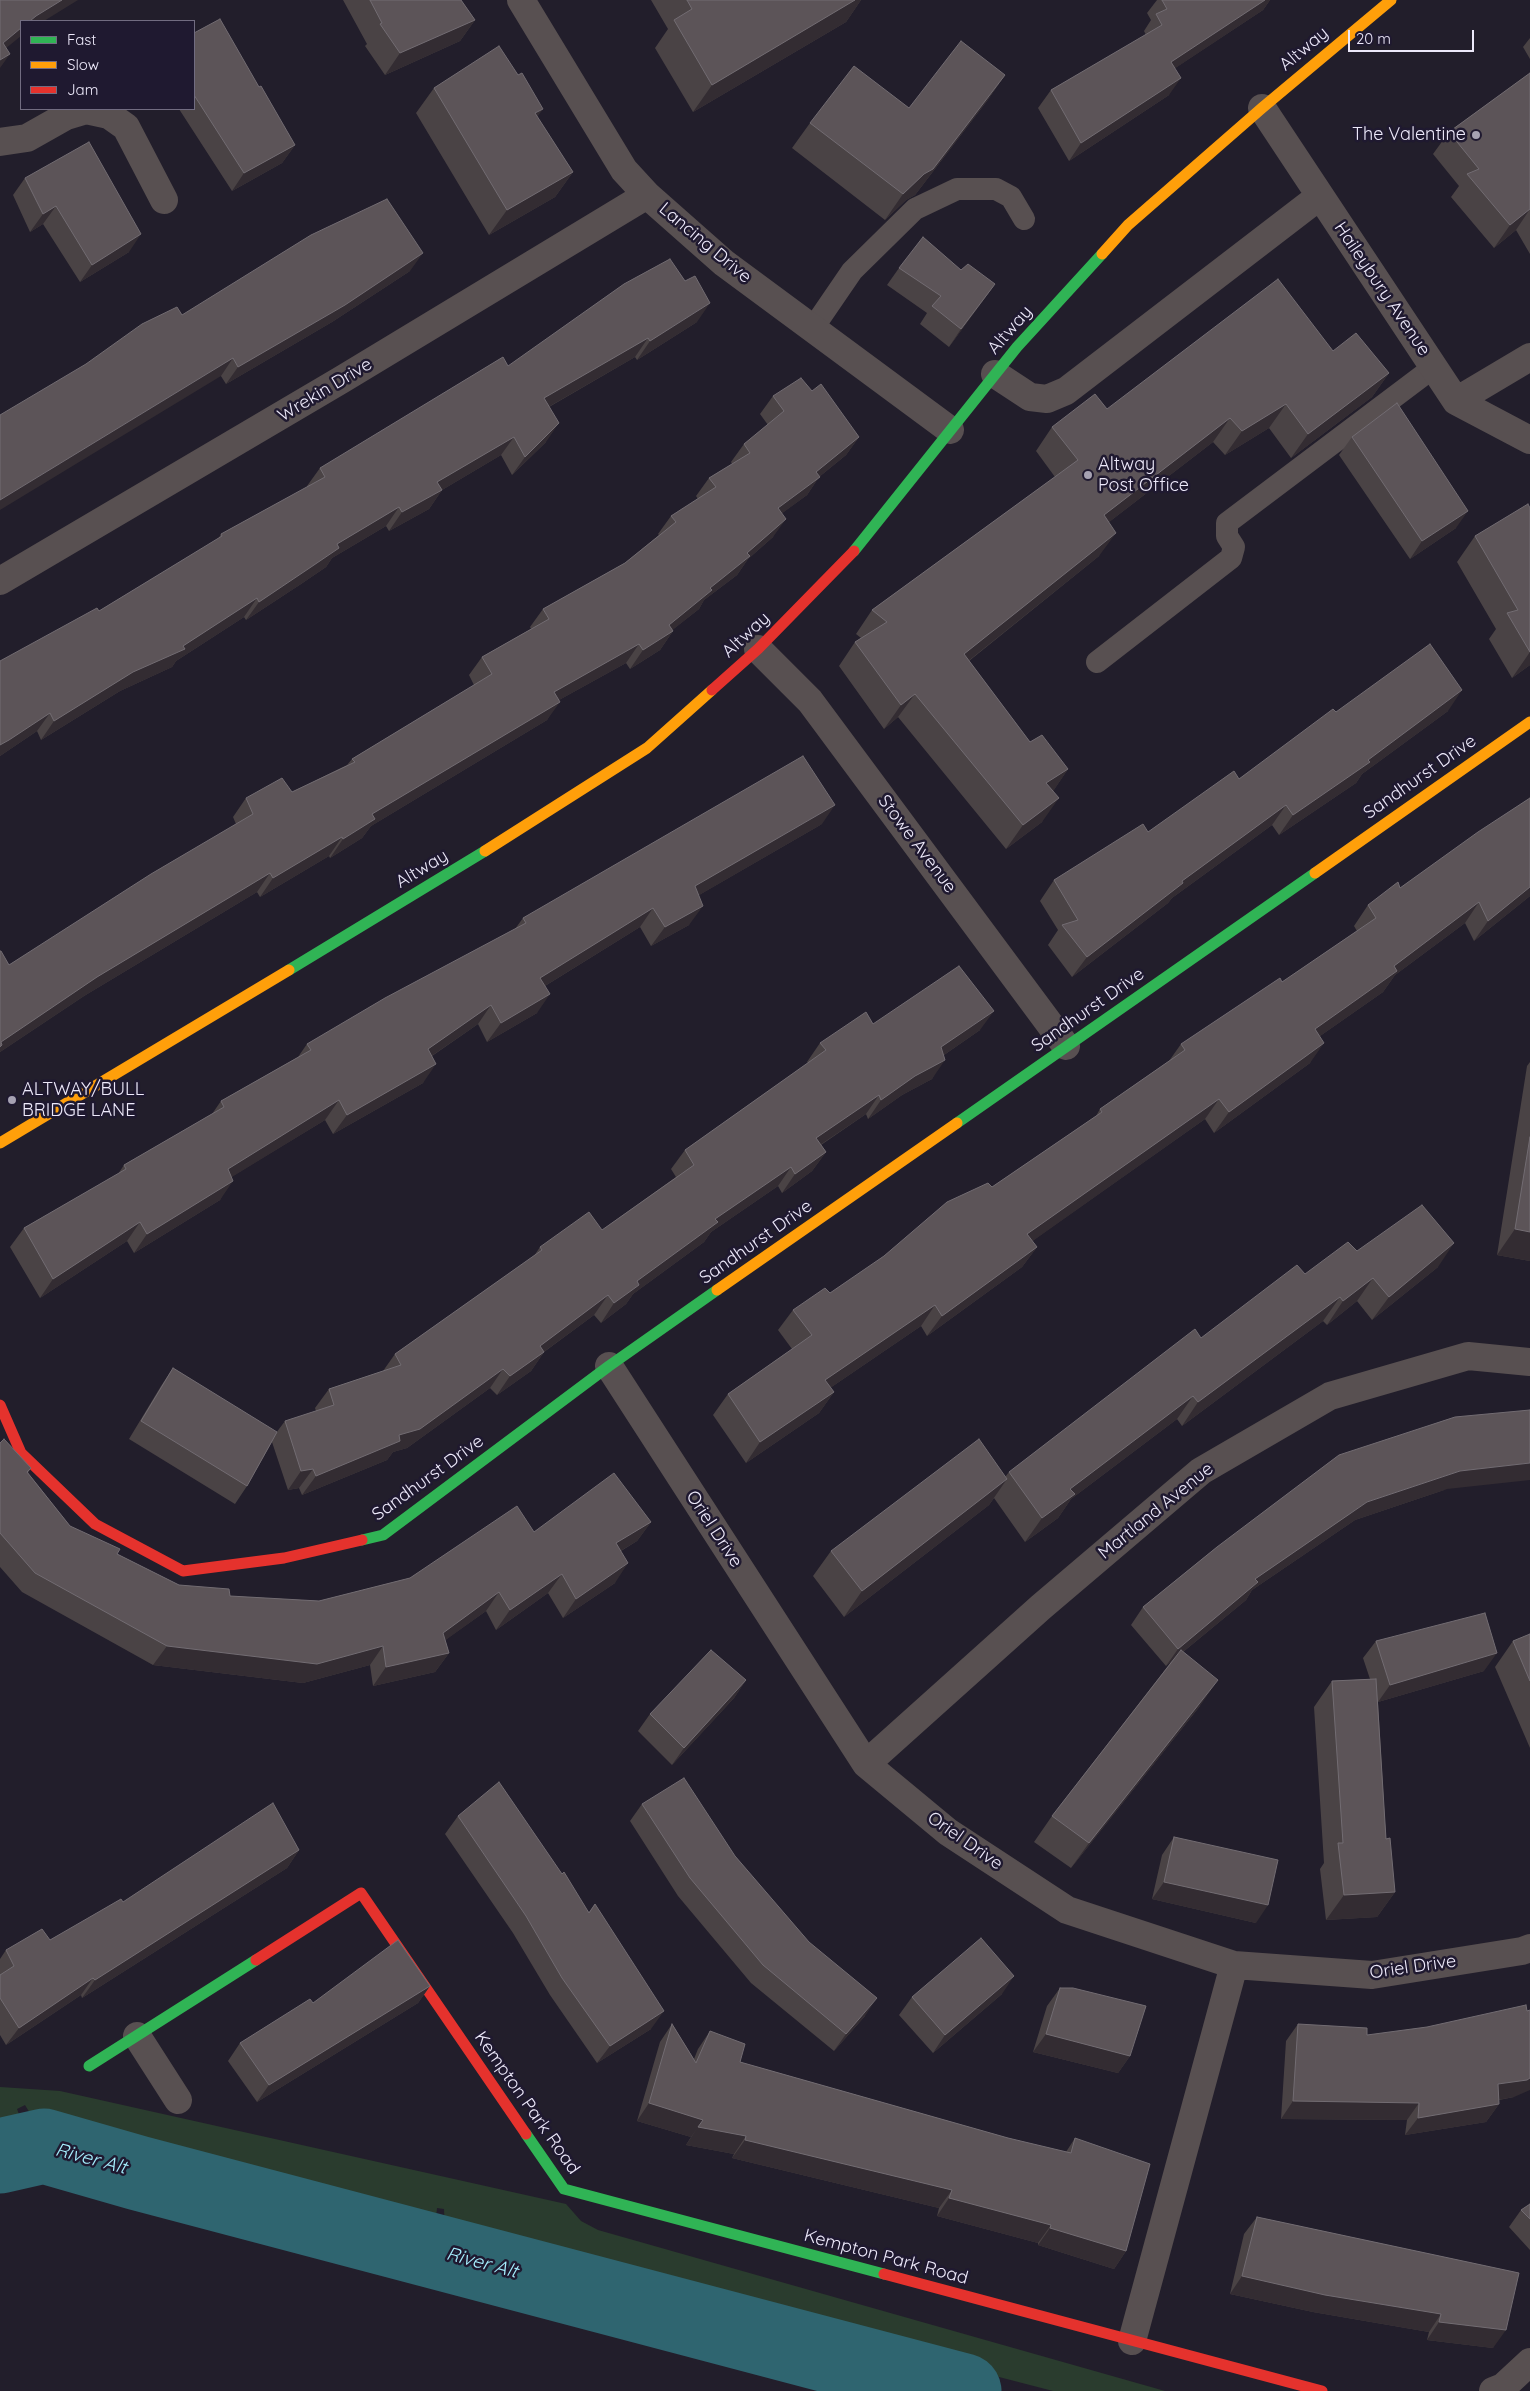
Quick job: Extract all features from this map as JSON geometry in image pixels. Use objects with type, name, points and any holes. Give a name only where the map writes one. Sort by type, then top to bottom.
[{"type":"street","name":"Lancing Drive","points":[[521,0],[624,170],[647,195],[724,263],[950,430]]},
{"type":"street","name":"Altway","points":[[0,1143],[515,833],[647,748],[758,649],[846,561],[1017,347],[1128,225],[1262,108],[1391,0]]},
{"type":"street","name":"Haileybury Avenue","points":[[1262,108],[1456,401]]},
{"type":"street","points":[[0,142],[27,138],[66,116],[86,110],[108,115],[126,127],[164,200]]},
{"type":"street","name":"Wrekin Drive","points":[[0,582],[341,380],[647,195]]},
{"type":"street","points":[[996,374],[1030,397],[1047,399],[1066,391],[1320,196]]},
{"type":"street","points":[[1456,401],[1530,357]]},
{"type":"street","points":[[1456,401],[1530,440]]},
{"type":"street","name":"Stowe Avenue","points":[[758,649],[810,701],[1066,1046]]},
{"type":"street","name":"Sandhurst Drive","points":[[0,1405],[21,1453],[95,1524],[183,1571],[284,1558],[383,1535],[609,1366],[1530,722]]},
{"type":"street","name":"Martland Avenue","points":[[866,1764],[1041,1607],[1201,1471],[1330,1396],[1468,1356],[1530,1362]]},
{"type":"street","name":"Oriel Drive","points":[[609,1366],[866,1764],[948,1832],[1066,1910],[1234,1965],[1372,1976],[1522,1951],[1530,1948]]},
{"type":"street","name":"Kempton Park Road","points":[[89,2066],[361,1893],[564,2189],[1132,2341]]},
{"type":"street","points":[[1234,1965],[1132,2341],[1322,2391]]},
{"type":"street","points":[[137,2036],[178,2100]]},
{"type":"street","points":[[1493,2391],[1503,2387],[1530,2362]]},
{"type":"lane","points":[[813,328],[852,270],[915,210],[957,189],[996,189],[1011,197],[1024,219]]},
{"type":"lane","points":[[1097,662],[1231,558],[1234,547],[1227,536],[1227,522],[1434,366]]},
{"type":"green space","points":[[0,2087],[60,2091],[566,2204],[581,2221],[598,2230],[1165,2391],[1053,2391],[445,2233],[444,2209],[437,2208],[435,2230],[64,2134],[42,2133],[25,2105],[17,2109],[27,2136],[0,2142]]},
{"type":"building","points":[[0,0],[62,0],[31,20],[20,20],[20,29],[3,43],[10,54],[0,60]]},
{"type":"building","points":[[370,0],[461,0],[475,20],[400,53],[380,24],[382,23]]},
{"type":"building","points":[[687,0],[855,0],[712,85],[674,20],[692,9]]},
{"type":"building","points":[[1162,0],[1265,0],[1171,62],[1181,78],[1081,143],[1051,90],[1162,25],[1156,14],[1167,9]]},
{"type":"building","points":[[220,19],[295,145],[244,173],[195,97],[195,32]]},
{"type":"building","points":[[961,41],[1005,75],[933,169],[924,174],[903,194],[810,123],[854,66],[909,108]]},
{"type":"building","points":[[499,46],[518,75],[522,73],[543,109],[535,113],[573,172],[507,210],[434,88]]},
{"type":"building","points":[[1530,73],[1530,209],[1510,225],[1467,174],[1479,169],[1449,132]]},
{"type":"building","points":[[89,142],[141,234],[92,265],[56,206],[43,214],[25,178]]},
{"type":"building","points":[[387,199],[423,253],[345,305],[238,367],[233,358],[0,500],[0,415],[86,364],[142,324],[177,307],[182,315],[311,235]]},
{"type":"building","points":[[923,237],[961,270],[968,264],[995,284],[961,329],[932,306],[941,296],[899,268]]},
{"type":"building","points":[[670,259],[685,281],[695,276],[710,303],[650,341],[648,338],[544,398],[559,423],[525,457],[514,437],[437,482],[442,490],[402,512],[399,507],[337,544],[339,548],[259,602],[257,598],[183,646],[185,649],[133,672],[54,721],[50,713],[0,745],[0,661],[97,608],[99,611],[222,536],[221,534],[325,477],[320,468],[503,357],[508,366],[624,284]]},
{"type":"building","points":[[1278,279],[1333,351],[1356,333],[1389,373],[1308,434],[1286,404],[1242,431],[1230,418],[1104,515],[1116,533],[964,654],[1030,742],[1042,735],[1068,769],[1046,783],[1059,798],[1023,825],[915,694],[901,705],[855,642],[887,622],[872,610],[1078,460],[1052,427],[1095,394],[1107,409]]},
{"type":"building","points":[[801,378],[812,391],[821,384],[859,437],[816,472],[820,477],[778,508],[786,519],[747,553],[750,556],[710,588],[712,590],[669,625],[673,631],[643,650],[639,644],[554,692],[560,702],[372,814],[375,819],[343,839],[342,837],[273,878],[270,873],[97,977],[1,1042],[2,1045],[0,1047],[0,951],[9,965],[151,874],[253,814],[246,798],[282,778],[292,792],[355,762],[352,759],[492,674],[482,657],[549,619],[543,609],[625,563],[676,522],[671,516],[716,487],[709,478],[750,453],[744,444],[784,411],[773,396]]},
{"type":"building","points":[[1397,403],[1468,511],[1422,541],[1352,437]]},
{"type":"building","points":[[1528,504],[1530,508],[1530,652],[1507,613],[1518,610],[1475,536]]},
{"type":"building","points":[[1430,644],[1462,690],[1368,760],[1370,762],[1293,815],[1286,805],[1182,881],[1183,883],[1087,957],[1062,925],[1078,920],[1054,880],[1143,824],[1148,832],[1234,771],[1239,779],[1333,709],[1336,712]]},
{"type":"building","points":[[803,756],[835,805],[695,886],[703,906],[665,927],[653,908],[540,978],[550,994],[501,1023],[491,1005],[428,1049],[436,1064],[347,1115],[339,1100],[228,1169],[233,1181],[147,1234],[140,1222],[53,1279],[24,1228],[126,1169],[124,1165],[224,1107],[221,1101],[311,1050],[307,1044],[385,998],[526,923],[523,918]]},
{"type":"building","points":[[1530,798],[1530,887],[1488,921],[1479,902],[1394,966],[1397,971],[1315,1029],[1324,1043],[1229,1112],[1219,1099],[1027,1234],[1037,1247],[942,1316],[935,1305],[825,1380],[834,1392],[760,1442],[728,1394],[812,1335],[793,1310],[825,1288],[830,1293],[884,1256],[947,1202],[988,1183],[992,1187],[1102,1112],[1100,1109],[1185,1050],[1181,1044],[1280,978],[1282,982],[1376,918],[1368,905],[1398,882],[1400,888],[1478,832]]},
{"type":"building","points":[[959,966],[994,1011],[941,1047],[945,1060],[915,1076],[881,1100],[879,1095],[816,1138],[826,1152],[795,1174],[791,1167],[715,1219],[718,1222],[637,1281],[639,1285],[614,1303],[608,1295],[540,1346],[544,1352],[510,1376],[503,1369],[420,1429],[399,1435],[400,1441],[316,1476],[313,1469],[301,1471],[285,1421],[334,1405],[329,1389],[401,1365],[395,1354],[542,1250],[540,1247],[589,1212],[602,1230],[694,1165],[685,1150],[826,1050],[820,1043],[866,1012],[873,1024]]},
{"type":"building","points":[[1530,1137],[1530,1232],[1515,1229]]},
{"type":"building","points":[[1422,1205],[1454,1243],[1389,1297],[1373,1278],[1343,1301],[1340,1297],[1198,1402],[1193,1396],[1070,1489],[1075,1494],[1042,1518],[1009,1472],[1195,1329],[1201,1338],[1297,1265],[1305,1274],[1348,1242],[1357,1251]]},
{"type":"building","points":[[173,1368],[277,1432],[247,1486],[141,1421]]},
{"type":"building","points":[[1530,1410],[1530,1463],[1460,1471],[1367,1502],[1255,1579],[1258,1582],[1178,1649],[1143,1607],[1217,1547],[1339,1455],[1455,1417]]},
{"type":"building","points":[[4,1439],[31,1468],[27,1472],[70,1526],[120,1549],[117,1554],[179,1585],[229,1589],[230,1596],[319,1601],[410,1578],[517,1506],[534,1532],[614,1473],[651,1522],[616,1543],[628,1563],[576,1599],[562,1574],[510,1610],[499,1592],[443,1633],[449,1653],[386,1667],[383,1646],[317,1664],[167,1646],[35,1573],[0,1533],[0,1443]]},
{"type":"building","points":[[979,1439],[1007,1479],[862,1591],[831,1551]]},
{"type":"building","points":[[1485,1613],[1497,1653],[1390,1685],[1376,1641]]},
{"type":"building","points":[[1530,1634],[1530,1681],[1513,1641]]},
{"type":"building","points":[[711,1650],[746,1680],[684,1748],[650,1714]]},
{"type":"building","points":[[1181,1650],[1218,1680],[1089,1843],[1052,1816]]},
{"type":"building","points":[[1376,1679],[1386,1839],[1390,1838],[1395,1892],[1344,1895],[1338,1843],[1343,1843],[1332,1681]]},
{"type":"building","points":[[684,1778],[735,1856],[809,1942],[877,1998],[846,2034],[763,1965],[690,1878],[642,1804]]},
{"type":"building","points":[[499,1782],[562,1874],[564,1872],[589,1913],[595,1904],[664,2011],[610,2046],[562,1978],[526,1916],[458,1816]]},
{"type":"building","points":[[273,1803],[299,1850],[95,1980],[93,1978],[19,2028],[0,1998],[0,1975],[14,1966],[6,1950],[42,1929],[50,1940],[121,1899],[123,1902]]},
{"type":"building","points":[[1174,1837],[1278,1860],[1268,1905],[1164,1882]]},
{"type":"building","points":[[981,1938],[1014,1976],[945,2035],[912,1997]]},
{"type":"building","points":[[398,1940],[430,1986],[269,2085],[240,2043],[310,1999],[313,2003]]},
{"type":"building","points":[[1060,1988],[1073,1988],[1146,2006],[1130,2056],[1046,2034]]},
{"type":"building","points":[[1526,2005],[1527,2011],[1530,2010],[1530,2078],[1498,2084],[1499,2104],[1418,2118],[1419,2103],[1293,2101],[1298,2024],[1367,2028],[1367,2035],[1427,2027]]},
{"type":"building","points":[[672,2024],[696,2063],[710,2031],[745,2044],[740,2062],[1008,2138],[1071,2153],[1075,2138],[1150,2164],[1126,2251],[1050,2228],[1051,2225],[949,2198],[952,2190],[745,2140],[746,2136],[698,2127],[703,2120],[649,2103]]},
{"type":"building","points":[[1530,2204],[1530,2219],[1521,2210]]},
{"type":"building","points":[[1257,2217],[1519,2273],[1506,2330],[1439,2322],[1441,2314],[1325,2295],[1242,2276]]},
{"type":"waterway","name":"River Alt","points":[[0,2156],[44,2146],[138,2173],[964,2391]]},
{"type":"traffic: fast","points":[[854,551],[1017,347],[1102,254]]},
{"type":"traffic: fast","points":[[289,970],[485,851]]},
{"type":"traffic: fast","points":[[957,1123],[1315,873]]},
{"type":"traffic: fast","points":[[362,1540],[383,1535],[609,1366],[717,1290]]},
{"type":"traffic: fast","points":[[89,2066],[256,1960]]},
{"type":"traffic: fast","points":[[526,2134],[564,2189],[884,2274]]},
{"type":"traffic: slow","points":[[1102,254],[1128,225],[1262,108],[1391,0]]},
{"type":"traffic: slow","points":[[485,851],[647,748],[712,690]]},
{"type":"traffic: slow","points":[[1315,873],[1530,722]]},
{"type":"traffic: slow","points":[[0,1143],[289,970]]},
{"type":"traffic: slow","points":[[717,1290],[957,1123]]},
{"type":"traffic: jam","points":[[712,690],[758,649],[854,551]]},
{"type":"traffic: jam","points":[[0,1405],[21,1453],[95,1524],[183,1571],[284,1558],[362,1540]]},
{"type":"traffic: jam","points":[[256,1960],[361,1893],[526,2134]]},
{"type":"traffic: jam","points":[[884,2274],[1322,2391]]},
{"type":"place","name":"The Valentine","points":[[1476,135]]},
{"type":"place","name":"Altway Post Office","points":[[1088,475]]},
{"type":"place","name":"ALTWAY/BULL BRIDGE LANE","points":[[12,1100]]}]
